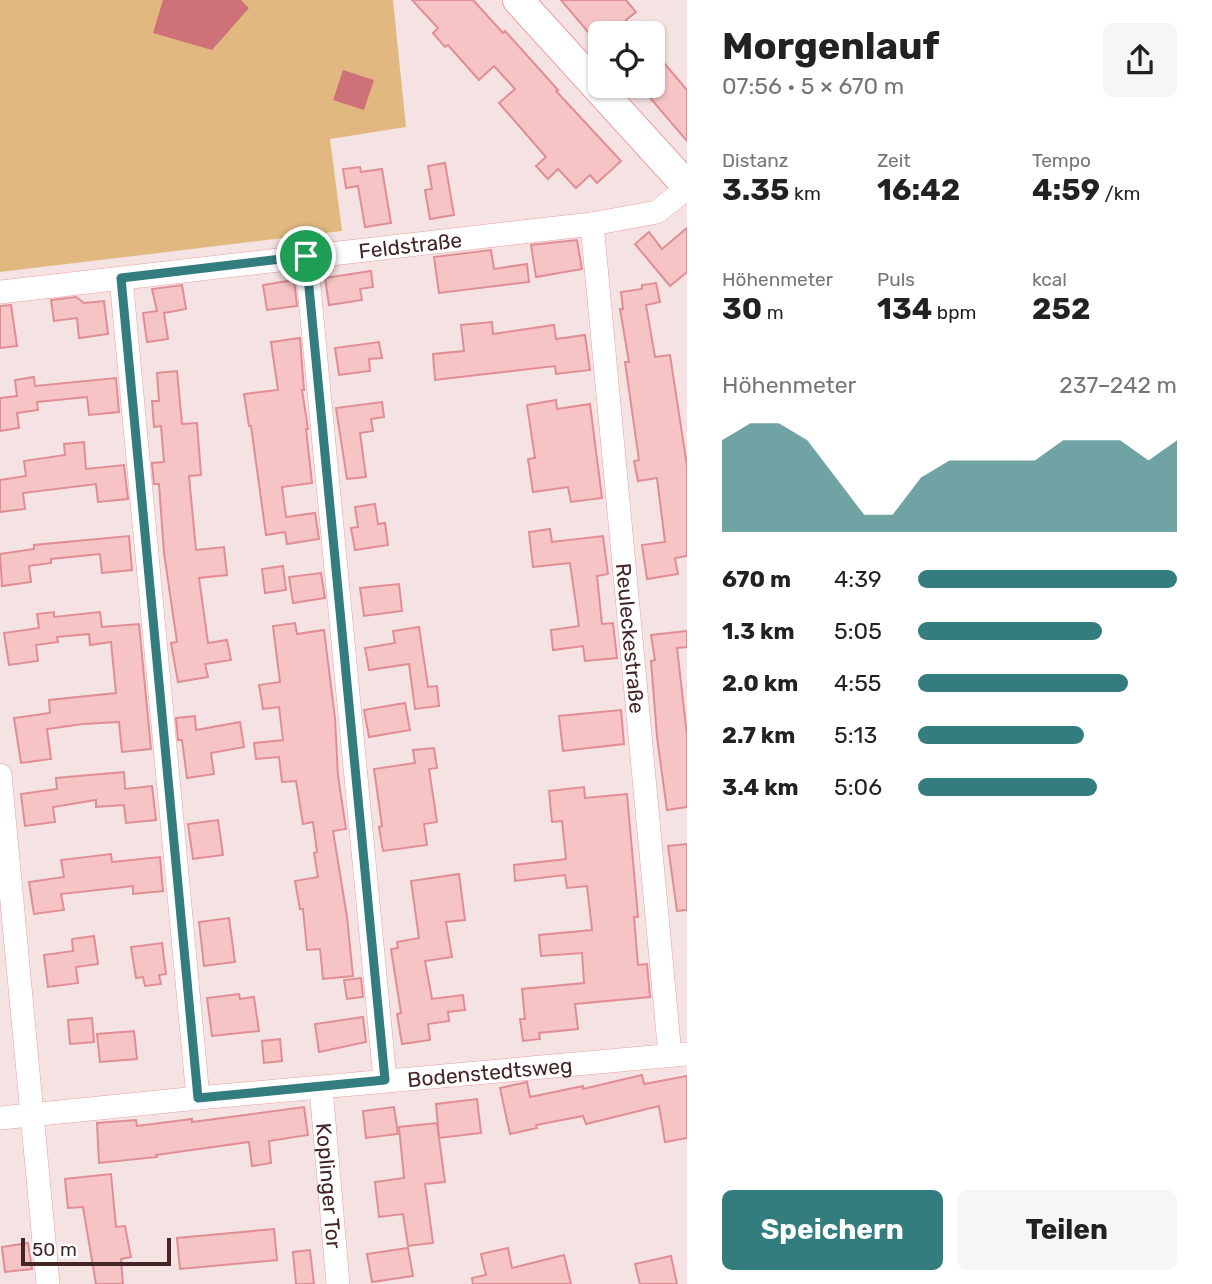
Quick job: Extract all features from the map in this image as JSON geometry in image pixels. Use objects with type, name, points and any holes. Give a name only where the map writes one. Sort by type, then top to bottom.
[{"type":"street","points":[[518,0],[687,187]]},
{"type":"street","name":"Feldstraße","points":[[0,292],[592,224],[657,212],[687,187]]},
{"type":"street","name":"Reuleckestraße","points":[[592,224],[679,1054]]},
{"type":"street","points":[[306,256],[385,1080]]},
{"type":"street","points":[[121,278],[198,1098]]},
{"type":"street","points":[[0,775],[48,1284]]},
{"type":"street","name":"Bodenstedtsweg","points":[[0,1118],[679,1054]]},
{"type":"street","name":"Koplinger Tor","points":[[321,1088],[338,1284]]},
{"type":"shaded area","points":[[0,0],[393,0],[406,127],[330,139],[342,231],[0,272]]},
{"type":"shaded area","points":[[163,0],[241,0],[249,8],[212,50],[153,33]]},
{"type":"shaded area","points":[[343,70],[374,80],[364,110],[333,100]]},
{"type":"building","points":[[412,0],[473,0],[503,33],[505,31],[621,161],[597,183],[590,175],[576,188],[558,169],[548,179],[536,166],[546,157],[499,103],[515,89],[494,66],[479,80],[448,45],[445,47],[433,33],[438,28]]},
{"type":"building","points":[[561,0],[626,0],[636,12],[627,21],[588,21],[588,32]]},
{"type":"building","points":[[665,64],[687,90],[687,141],[650,98],[665,98]]},
{"type":"building","points":[[445,163],[454,215],[430,219],[425,190],[432,189],[428,166]]},
{"type":"building","points":[[360,167],[361,172],[382,169],[391,223],[365,227],[358,186],[346,188],[343,169]]},
{"type":"building","points":[[687,228],[687,272],[670,286],[635,244],[649,232],[662,249]]},
{"type":"building","points":[[577,240],[582,269],[536,277],[531,245]]},
{"type":"building","points":[[491,250],[494,269],[527,264],[529,282],[439,293],[434,257]]},
{"type":"building","points":[[371,271],[373,287],[360,289],[362,300],[329,305],[325,278]]},
{"type":"building","points":[[294,280],[297,306],[267,310],[263,285]]},
{"type":"building","points":[[656,283],[660,302],[646,305],[655,357],[670,355],[687,466],[687,556],[675,558],[678,574],[647,579],[642,545],[665,542],[657,478],[638,481],[634,461],[639,460],[625,362],[629,362],[620,309],[623,309],[621,292],[642,289],[642,285]]},
{"type":"building","points":[[182,285],[186,309],[164,313],[168,339],[147,342],[143,313],[157,311],[152,289]]},
{"type":"building","points":[[76,297],[84,303],[104,301],[108,334],[79,338],[77,318],[54,321],[51,300]]},
{"type":"building","points":[[11,305],[17,346],[0,348],[0,306]]},
{"type":"building","points":[[492,322],[493,334],[554,325],[556,339],[585,335],[590,370],[556,374],[555,366],[435,380],[433,354],[464,351],[461,325]]},
{"type":"building","points":[[300,338],[302,390],[312,483],[282,487],[286,517],[315,513],[319,539],[287,544],[285,532],[266,535],[244,394],[278,390],[271,342]]},
{"type":"building","points":[[379,342],[382,358],[369,359],[370,371],[339,375],[335,348]]},
{"type":"building","points":[[177,371],[182,424],[197,423],[201,475],[189,476],[196,550],[224,547],[227,575],[199,578],[208,643],[227,640],[231,660],[205,664],[208,677],[178,682],[171,643],[177,642],[164,553],[159,484],[154,484],[152,463],[164,462],[161,426],[154,427],[152,401],[159,401],[157,373]]},
{"type":"building","points":[[34,377],[35,386],[116,378],[119,412],[89,415],[87,397],[37,402],[38,410],[17,413],[19,428],[0,431],[0,398],[17,396],[15,380]]},
{"type":"building","points":[[556,400],[557,409],[590,404],[602,498],[571,502],[568,487],[533,492],[528,459],[535,458],[527,405]]},
{"type":"building","points":[[382,402],[384,417],[371,419],[373,431],[360,433],[366,477],[347,479],[336,408]]},
{"type":"building","points":[[84,442],[86,469],[124,465],[128,499],[98,502],[96,484],[23,493],[25,509],[0,512],[0,480],[26,476],[24,461],[65,455],[64,444]]},
{"type":"building","points":[[375,504],[378,524],[385,523],[388,545],[355,550],[351,528],[358,527],[355,507]]},
{"type":"building","points":[[550,529],[552,542],[603,536],[608,574],[597,576],[602,624],[613,623],[617,658],[585,661],[583,646],[553,650],[551,630],[579,626],[570,563],[533,567],[529,532]]},
{"type":"building","points":[[129,536],[132,570],[102,573],[100,554],[51,559],[51,563],[29,566],[31,582],[2,586],[0,554],[34,549],[34,545]]},
{"type":"building","points":[[283,566],[286,590],[265,593],[262,569]]},
{"type":"building","points":[[321,573],[325,598],[293,603],[289,577]]},
{"type":"building","points":[[399,584],[402,611],[364,616],[360,588]]},
{"type":"building","points":[[54,612],[54,617],[100,612],[102,627],[139,624],[151,749],[122,752],[119,722],[83,724],[47,729],[51,759],[21,763],[14,718],[50,713],[49,700],[116,693],[111,642],[90,645],[89,634],[57,637],[58,642],[36,645],[38,661],[9,665],[4,633],[39,628],[37,614]]},
{"type":"building","points":[[295,623],[297,634],[324,630],[335,718],[338,776],[346,829],[333,831],[347,917],[353,976],[323,979],[320,949],[307,950],[303,909],[300,909],[295,881],[318,877],[313,822],[303,824],[296,781],[282,782],[279,757],[256,759],[254,743],[283,740],[279,707],[263,709],[259,685],[280,682],[273,626]]},
{"type":"building","points":[[419,627],[428,687],[437,686],[439,706],[415,709],[409,664],[369,670],[365,648],[395,643],[393,631]]},
{"type":"building","points":[[687,631],[687,647],[677,648],[687,735],[687,807],[667,810],[657,737],[651,661],[655,660],[651,635]]},
{"type":"building","points":[[405,703],[410,730],[369,737],[364,710]]},
{"type":"building","points":[[621,710],[624,744],[563,751],[559,716]]},
{"type":"building","points":[[195,716],[196,730],[240,722],[244,747],[211,753],[214,774],[187,778],[176,718]]},
{"type":"building","points":[[434,748],[437,768],[429,769],[437,822],[424,824],[427,845],[383,851],[374,769],[415,763],[413,750]]},
{"type":"building","points":[[124,772],[125,789],[152,786],[156,820],[126,823],[124,805],[96,807],[96,800],[53,807],[55,822],[25,826],[21,794],[57,789],[56,778]]},
{"type":"building","points":[[584,787],[585,798],[627,794],[638,917],[634,917],[638,965],[647,964],[650,997],[575,1004],[578,1029],[539,1033],[540,1039],[523,1041],[520,1019],[525,1019],[522,989],[584,983],[582,953],[541,956],[539,935],[592,930],[587,886],[567,888],[565,875],[515,881],[514,865],[566,859],[562,821],[552,822],[549,791]]},
{"type":"building","points":[[218,820],[223,855],[193,859],[188,824]]},
{"type":"building","points":[[687,844],[687,910],[677,911],[668,846]]},
{"type":"building","points":[[111,854],[112,862],[160,857],[163,891],[133,894],[133,886],[61,894],[64,910],[34,914],[29,882],[64,877],[61,860]]},
{"type":"building","points":[[459,874],[465,920],[446,922],[452,957],[425,961],[432,999],[463,995],[465,1010],[448,1012],[449,1021],[428,1024],[430,1040],[402,1044],[397,1014],[401,1013],[391,949],[398,948],[397,942],[419,938],[411,881]]},
{"type":"building","points":[[229,918],[235,962],[204,966],[199,922]]},
{"type":"building","points":[[94,936],[98,964],[76,967],[78,983],[48,987],[44,955],[73,951],[72,939]]},
{"type":"building","points":[[162,943],[166,974],[159,975],[161,984],[145,986],[143,977],[136,978],[131,947]]},
{"type":"building","points":[[361,978],[363,997],[347,999],[344,980]]},
{"type":"building","points":[[239,994],[240,999],[254,997],[259,1031],[212,1036],[207,998]]},
{"type":"building","points":[[363,1017],[366,1042],[319,1052],[315,1024]]},
{"type":"building","points":[[92,1018],[94,1042],[70,1044],[68,1020]]},
{"type":"building","points":[[134,1031],[137,1059],[100,1062],[97,1034]]},
{"type":"building","points":[[280,1039],[282,1061],[264,1063],[262,1041]]},
{"type":"building","points":[[642,1075],[644,1084],[687,1076],[687,1138],[665,1142],[659,1106],[586,1124],[583,1116],[536,1125],[537,1128],[510,1134],[500,1088],[527,1082],[530,1097],[583,1086],[583,1089]]},
{"type":"building","points":[[477,1099],[481,1133],[439,1138],[436,1104]]},
{"type":"building","points":[[304,1107],[308,1135],[269,1141],[271,1163],[252,1166],[249,1142],[99,1163],[97,1123],[136,1120],[137,1126],[192,1119],[192,1122]]},
{"type":"building","points":[[394,1107],[398,1134],[366,1138],[363,1111]]},
{"type":"building","points":[[437,1123],[445,1182],[425,1184],[433,1243],[408,1246],[403,1214],[379,1217],[375,1182],[404,1178],[399,1127]]},
{"type":"building","points":[[111,1174],[116,1227],[125,1226],[131,1257],[121,1259],[123,1284],[96,1284],[83,1207],[68,1208],[65,1179]]},
{"type":"building","points":[[274,1229],[277,1260],[180,1269],[177,1238]]},
{"type":"building","points":[[28,1243],[32,1269],[5,1272],[2,1247]]},
{"type":"building","points":[[408,1248],[413,1276],[372,1282],[367,1254]]},
{"type":"building","points":[[508,1248],[512,1268],[564,1255],[571,1284],[473,1284],[472,1278],[486,1275],[481,1254]]},
{"type":"building","points":[[310,1250],[314,1284],[296,1284],[293,1252]]},
{"type":"building","points":[[671,1256],[677,1284],[640,1284],[635,1264]]},
{"type":"route","points":[[306,256],[385,1080],[198,1098],[121,278],[306,256]]}]
